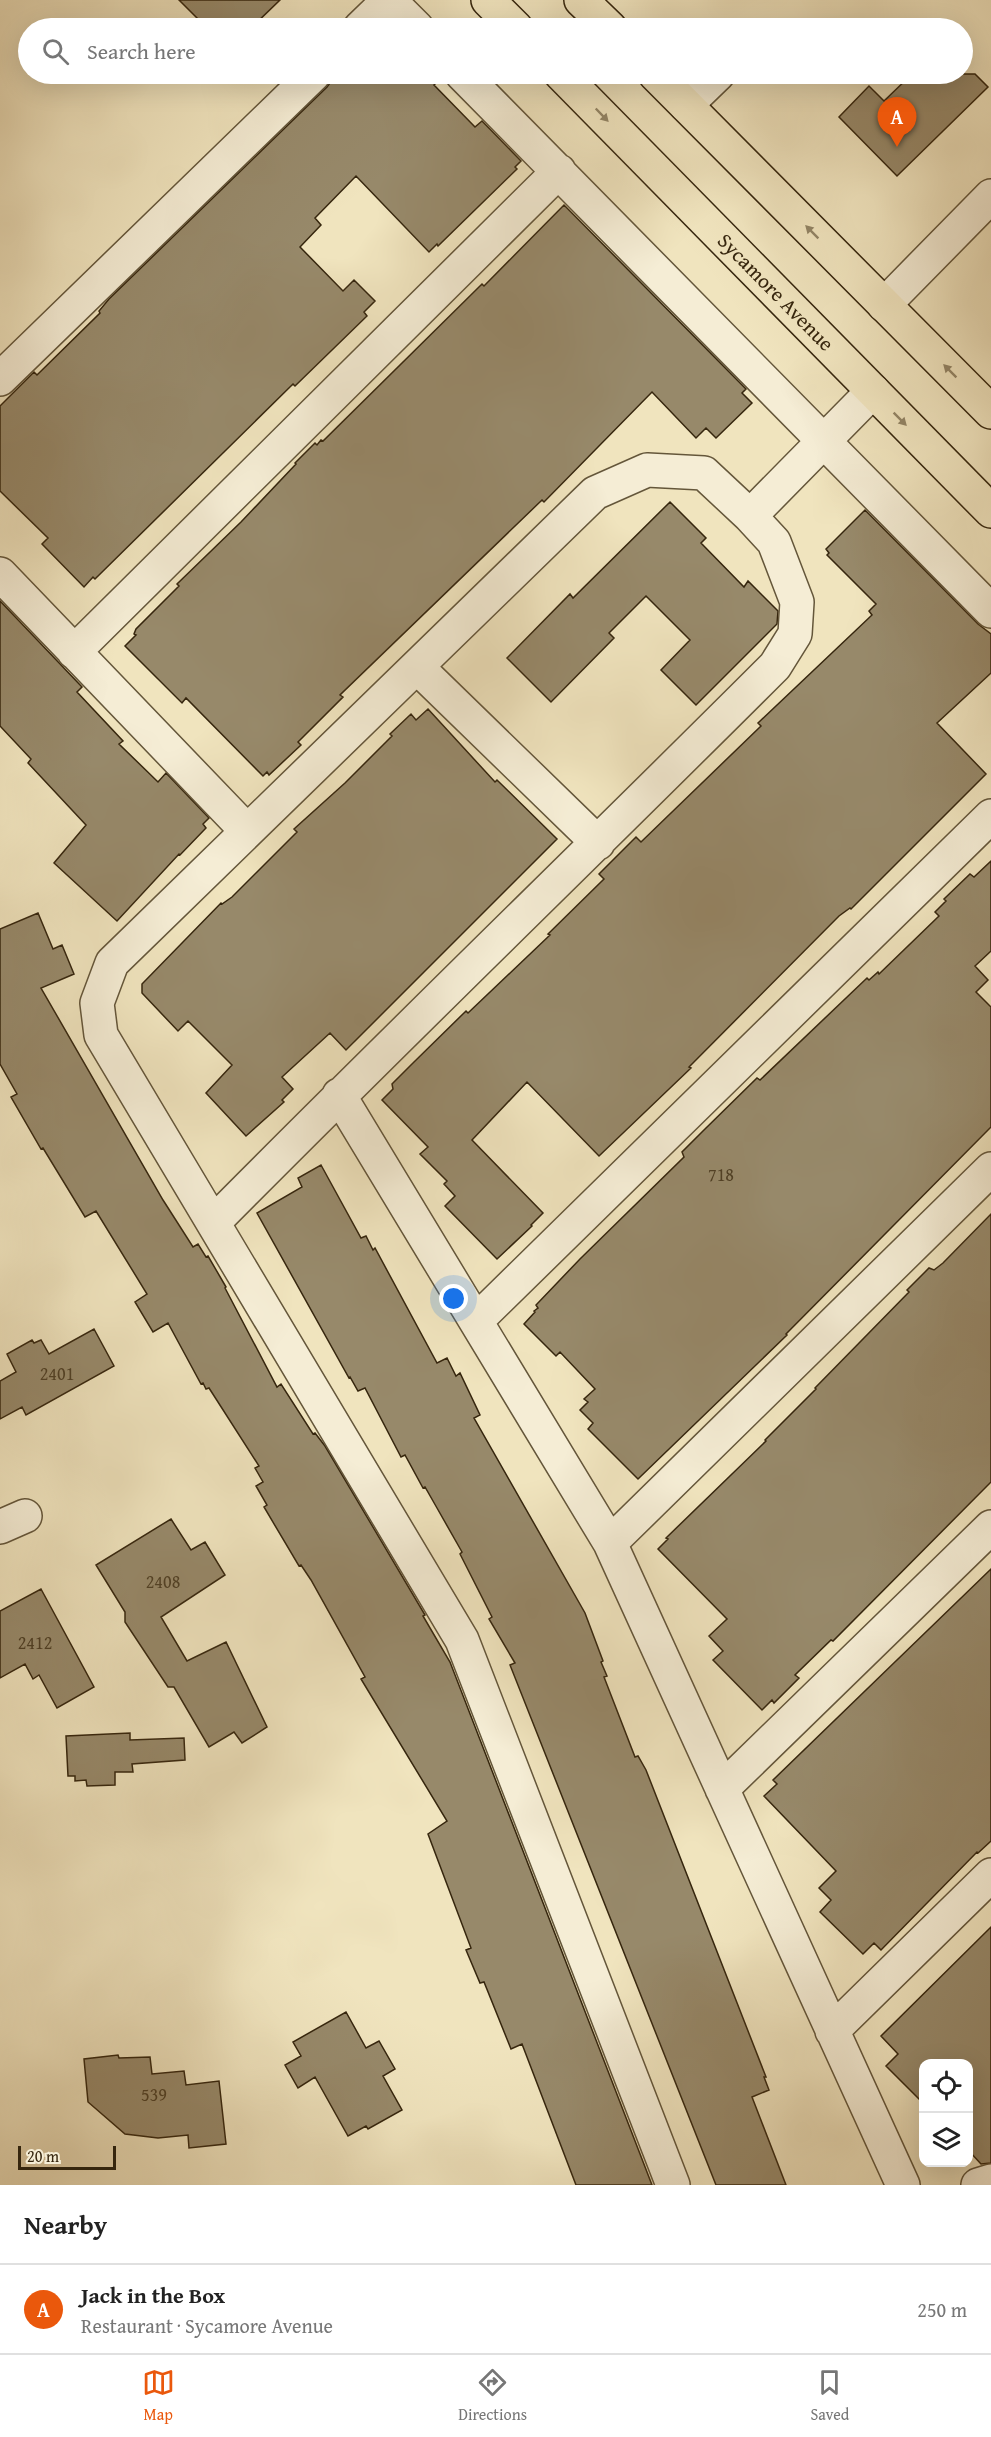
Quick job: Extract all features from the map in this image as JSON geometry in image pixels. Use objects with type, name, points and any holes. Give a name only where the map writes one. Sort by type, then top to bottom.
[{"type":"main road","points":[[489,0],[506,18]]},
{"type":"main road","points":[[581,0],[600,18]]},
{"type":"main road","name":"Sycamore Avenue","points":[[571,84],[991,511]]},
{"type":"main road","points":[[665,84],[991,412]]},
{"type":"lane","points":[[370,18],[389,0],[407,18]]},
{"type":"lane","points":[[0,379],[304,84]]},
{"type":"lane","points":[[472,84],[991,611]]},
{"type":"lane","points":[[686,105],[708,84]]},
{"type":"lane","points":[[74,652],[559,171]]},
{"type":"lane","points":[[884,305],[986,211]]},
{"type":"lane","points":[[750,516],[873,391]]},
{"type":"lane","points":[[214,1222],[339,1095],[598,843],[775,666],[795,634],[796,602],[793,592],[774,542],[704,473],[647,470],[595,493],[112,963],[97,1003],[101,1035],[462,1640],[673,2185]]},
{"type":"lane","points":[[0,574],[247,831]]},
{"type":"lane","points":[[417,667],[598,843]]},
{"type":"lane","points":[[476,1321],[991,816]]},
{"type":"lane","points":[[339,1095],[610,1542],[903,2185]]},
{"type":"lane","points":[[610,1542],[991,1169]]},
{"type":"lane","points":[[722,1789],[991,1527]]},
{"type":"lane","points":[[832,2031],[991,1875]]},
{"type":"lane","points":[[978,2185],[991,2181]]},
{"type":"building","points":[[179,0],[280,0],[261,18],[197,18]]},
{"type":"building","points":[[973,74],[988,87],[897,176],[839,117],[869,86],[884,101],[902,84],[973,84]]},
{"type":"building","points":[[329,84],[435,84],[475,127],[482,121],[521,161],[515,167],[517,169],[438,246],[437,244],[429,252],[356,176],[315,218],[321,225],[300,247],[343,291],[354,280],[375,301],[364,312],[367,316],[295,386],[293,384],[95,579],[93,577],[84,587],[42,544],[48,538],[0,491],[0,406],[34,372],[37,375],[100,313],[99,311],[109,299]]},
{"type":"building","points":[[564,205],[746,389],[742,393],[752,403],[716,438],[706,428],[696,438],[652,392],[544,502],[542,500],[340,695],[343,697],[298,742],[301,745],[269,775],[267,772],[263,776],[186,698],[182,703],[125,646],[136,635],[134,634],[136,629],[179,586],[177,584],[241,522],[295,463],[315,443],[317,445],[321,440],[323,441],[482,284],[484,286]]},
{"type":"building","points":[[670,502],[706,538],[701,543],[744,587],[748,581],[778,611],[777,624],[696,705],[661,670],[690,640],[646,596],[609,633],[614,638],[551,702],[507,658],[570,594],[573,598]]},
{"type":"building","points":[[865,510],[978,624],[991,634],[991,673],[937,723],[986,774],[851,909],[839,916],[689,1067],[691,1068],[599,1156],[527,1082],[472,1140],[543,1213],[497,1259],[445,1206],[455,1196],[444,1184],[447,1181],[420,1154],[428,1147],[382,1100],[393,1089],[392,1084],[413,1063],[466,1011],[468,1013],[550,935],[548,934],[604,879],[599,874],[636,837],[641,842],[761,726],[758,723],[872,615],[869,611],[876,604],[827,555],[829,553],[826,549]]},
{"type":"building","points":[[0,601],[82,687],[77,692],[123,741],[119,744],[158,782],[166,773],[209,818],[203,824],[206,828],[117,921],[54,863],[86,825],[28,763],[31,759],[0,726]]},
{"type":"building","points":[[428,709],[495,782],[497,780],[557,839],[346,1050],[330,1033],[282,1077],[293,1089],[282,1100],[284,1102],[246,1136],[206,1093],[232,1065],[188,1021],[178,1031],[142,993],[142,984],[221,903],[232,897],[297,832],[294,829],[345,783],[392,736],[390,734],[411,714],[416,720]]},
{"type":"building","points":[[991,861],[991,951],[975,966],[988,980],[976,992],[991,1007],[991,1127],[787,1335],[638,1479],[588,1429],[593,1423],[580,1410],[588,1402],[584,1399],[595,1389],[560,1352],[556,1356],[524,1324],[538,1308],[536,1305],[684,1157],[682,1152],[705,1129],[757,1078],[760,1080],[867,978],[869,980],[878,972],[879,974],[939,916],[935,912],[946,901],[944,899],[970,874],[974,877]]},
{"type":"building","points":[[38,913],[53,949],[62,945],[74,974],[41,988],[163,1200],[193,1247],[198,1244],[206,1257],[208,1256],[277,1387],[281,1384],[313,1434],[315,1433],[325,1446],[425,1615],[423,1616],[450,1662],[652,2185],[576,2185],[522,2044],[511,2049],[484,1982],[480,1983],[466,1950],[471,1948],[428,1834],[447,1821],[361,1679],[365,1677],[311,1580],[301,1565],[299,1566],[264,1507],[267,1505],[256,1486],[263,1482],[255,1468],[259,1466],[209,1388],[206,1389],[203,1383],[201,1384],[168,1323],[153,1332],[135,1302],[147,1294],[96,1211],[85,1217],[11,1097],[17,1094],[0,1064],[0,929]]},
{"type":"building","points":[[321,1165],[361,1238],[366,1236],[373,1250],[375,1248],[437,1363],[447,1358],[456,1376],[460,1373],[480,1415],[474,1418],[585,1613],[603,1661],[601,1662],[607,1676],[604,1677],[635,1757],[638,1756],[646,1770],[766,2077],[764,2077],[769,2090],[752,2097],[786,2185],[716,2185],[510,1665],[515,1663],[489,1619],[492,1617],[460,1554],[462,1552],[425,1487],[423,1488],[405,1455],[401,1457],[365,1388],[358,1391],[349,1378],[257,1213],[302,1187],[298,1178]]},
{"type":"building","points":[[991,1214],[991,1482],[833,1641],[831,1640],[795,1675],[799,1678],[774,1703],[772,1700],[762,1710],[713,1660],[723,1651],[709,1636],[727,1619],[658,1549],[668,1539],[666,1538],[816,1389],[909,1292],[907,1290],[929,1268],[934,1270],[943,1263]]},
{"type":"building","points":[[94,1329],[114,1366],[26,1415],[22,1407],[0,1419],[0,1381],[16,1372],[7,1354],[32,1340],[34,1343],[41,1340],[49,1354]]},
{"type":"building","points":[[171,1519],[191,1550],[205,1542],[225,1575],[161,1617],[187,1661],[226,1642],[267,1727],[242,1743],[234,1732],[209,1747],[174,1687],[168,1687],[125,1622],[125,1612],[96,1565]]},
{"type":"building","points":[[991,1569],[991,1841],[977,1852],[881,1950],[874,1943],[863,1954],[820,1912],[831,1900],[819,1888],[836,1871],[764,1796],[777,1784],[773,1780]]},
{"type":"building","points":[[41,1589],[94,1687],[57,1708],[39,1675],[33,1679],[25,1664],[0,1678],[0,1611]]},
{"type":"building","points":[[130,1733],[130,1740],[184,1738],[185,1760],[132,1764],[133,1772],[115,1772],[115,1785],[87,1786],[86,1780],[75,1781],[75,1776],[68,1776],[66,1736]]},
{"type":"building","points":[[991,1927],[991,2163],[981,2164],[973,2155],[973,2059],[919,2059],[919,2099],[886,2066],[898,2054],[881,2036]]},
{"type":"building","points":[[346,2012],[366,2048],[379,2041],[395,2069],[383,2076],[402,2110],[368,2129],[366,2126],[348,2136],[315,2077],[298,2088],[285,2065],[301,2056],[293,2042]]},
{"type":"building","points":[[118,2055],[119,2058],[150,2057],[152,2074],[184,2071],[186,2085],[219,2081],[226,2144],[189,2148],[188,2135],[158,2138],[125,2134],[88,2102],[84,2059]]},
{"type":"place","name":"Jack in the Box","points":[[897,147]]}]
